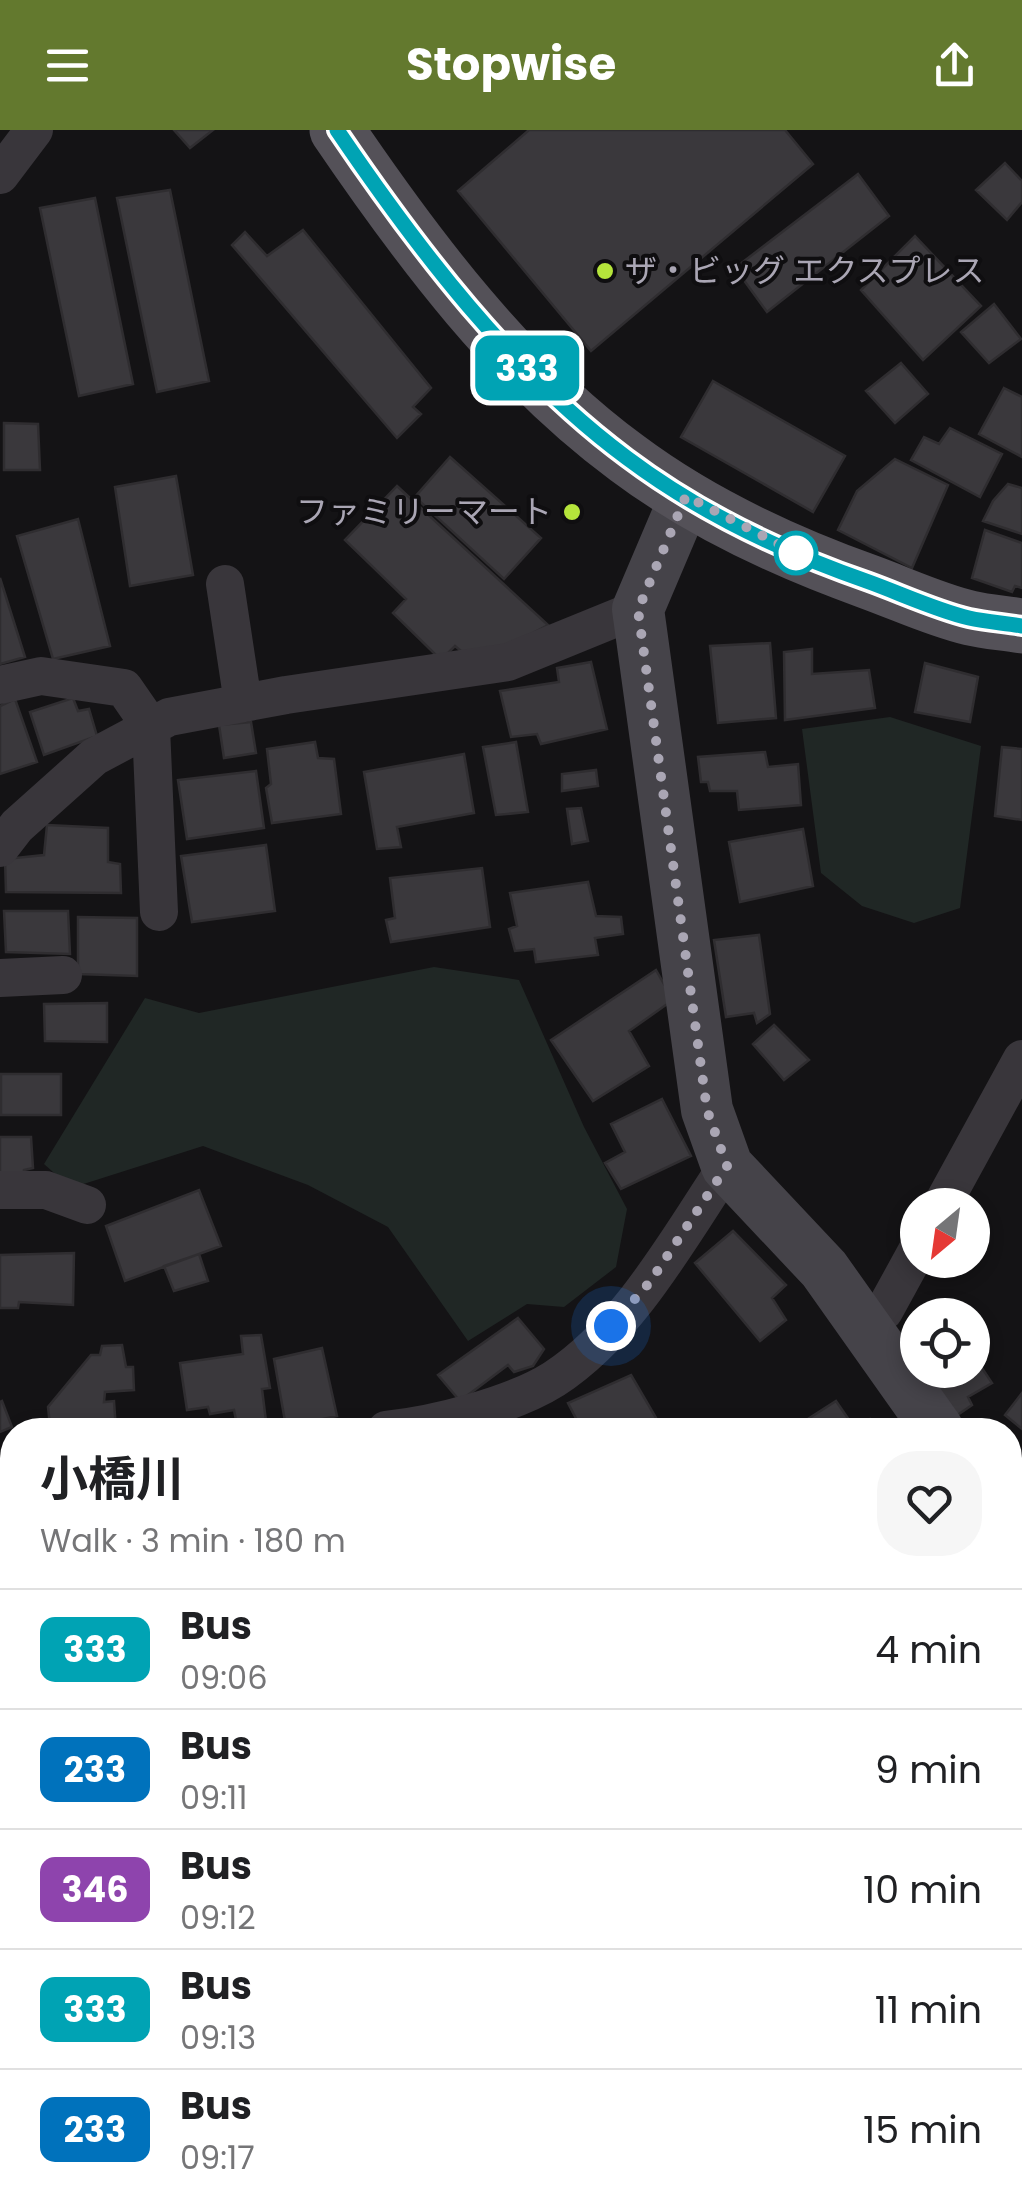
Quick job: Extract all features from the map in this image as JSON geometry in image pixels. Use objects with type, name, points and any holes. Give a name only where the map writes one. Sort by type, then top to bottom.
[{"type":"main road","points":[[338,130],[390,208],[462,297],[542,385],[628,460],[686,496],[818,564],[968,618],[1022,626]]},
{"type":"street","points":[[0,175],[34,130]]},
{"type":"street","points":[[686,496],[638,610],[707,1110],[727,1166],[824,1268],[929,1418]]},
{"type":"street","points":[[225,584],[243,704]]},
{"type":"street","points":[[0,848],[17,826],[94,757],[169,717],[508,662],[638,610]]},
{"type":"street","points":[[0,685],[40,676],[124,688],[150,727],[158,912]]},
{"type":"street","points":[[0,978],[63,974]]},
{"type":"street","points":[[951,1188],[1022,1059]]},
{"type":"street","points":[[447,1418],[478,1412],[553,1380],[592,1348],[650,1282],[727,1166]]},
{"type":"street","points":[[0,1190],[46,1190],[87,1205]]},
{"type":"street","points":[[864,1326],[884,1311],[902,1278]]},
{"type":"shaded area","points":[[890,717],[981,746],[960,908],[914,923],[862,906],[821,873],[802,729]]},
{"type":"shaded area","points":[[434,967],[519,980],[584,1127],[627,1209],[616,1267],[564,1307],[527,1304],[468,1341],[388,1227],[308,1185],[203,1146],[71,1188],[44,1164],[145,998],[199,1013]]},
{"type":"building","points":[[174,130],[213,130],[190,148]]},
{"type":"building","name":"ザ・ビッグ エクスプレス","points":[[529,130],[785,130],[813,164],[591,351],[458,191]]},
{"type":"building","points":[[1005,163],[1022,181],[1022,202],[1007,220],[976,190]]},
{"type":"building","points":[[858,174],[889,216],[767,312],[735,268]]},
{"type":"building","points":[[170,190],[209,381],[157,392],[117,198]]},
{"type":"building","points":[[95,198],[133,384],[79,396],[40,208]]},
{"type":"building","points":[[303,230],[431,388],[413,407],[421,414],[397,438],[232,245],[245,232],[267,256]]},
{"type":"building","points":[[915,236],[981,306],[923,360],[861,290]]},
{"type":"building","points":[[994,304],[1021,339],[989,363],[961,332]]},
{"type":"building","points":[[901,363],[928,394],[895,423],[866,391]]},
{"type":"building","points":[[713,381],[845,456],[813,512],[681,437]]},
{"type":"building","points":[[1004,388],[1022,397],[1022,457],[979,434]]},
{"type":"building","points":[[4,423],[38,424],[40,470],[4,470]]},
{"type":"building","points":[[950,428],[1002,454],[980,497],[911,460],[924,437],[939,444]]},
{"type":"building","points":[[450,457],[541,538],[504,579],[415,497]]},
{"type":"building","points":[[895,459],[948,485],[912,568],[838,530],[857,491]]},
{"type":"building","points":[[176,476],[193,575],[130,586],[115,487]]},
{"type":"building","points":[[1008,484],[1022,488],[1022,534],[983,521]]},
{"type":"building","points":[[397,486],[548,625],[510,645],[467,656],[455,646],[441,660],[393,613],[406,599],[345,540]]},
{"type":"building","points":[[78,519],[110,646],[53,659],[17,536]]},
{"type":"building","points":[[985,530],[1022,543],[1022,588],[1015,586],[1012,592],[972,578]]},
{"type":"building","points":[[0,578],[25,657],[0,664]]},
{"type":"building","points":[[770,643],[776,718],[718,723],[710,646]]},
{"type":"building","points":[[812,649],[812,674],[869,670],[875,708],[785,720],[784,652]]},
{"type":"building","points":[[591,662],[607,729],[541,744],[537,734],[511,737],[500,691],[559,682],[557,668]]},
{"type":"building","points":[[925,663],[978,677],[970,722],[915,712]]},
{"type":"building","points":[[73,698],[78,711],[89,709],[97,736],[44,755],[30,712]]},
{"type":"building","points":[[15,699],[37,762],[0,774],[0,706]]},
{"type":"building","points":[[251,722],[256,753],[224,758],[219,725]]},
{"type":"building","points":[[315,742],[318,758],[334,759],[341,814],[272,823],[266,788],[271,784],[267,749]]},
{"type":"building","points":[[516,742],[528,812],[496,815],[483,747]]},
{"type":"building","points":[[1002,747],[1022,749],[1022,820],[995,816]]},
{"type":"building","points":[[765,752],[768,767],[798,764],[801,805],[739,810],[737,791],[710,791],[708,782],[701,782],[698,757]]},
{"type":"building","points":[[464,754],[474,813],[397,827],[401,847],[377,849],[364,772]]},
{"type":"building","points":[[596,770],[598,786],[562,791],[562,774]]},
{"type":"building","points":[[256,771],[264,828],[187,839],[178,780]]},
{"type":"building","points":[[581,808],[588,841],[572,844],[567,809]]},
{"type":"building","points":[[47,825],[108,828],[108,862],[120,864],[121,893],[6,892],[5,859],[44,855]]},
{"type":"building","points":[[803,829],[813,886],[740,902],[729,842]]},
{"type":"building","points":[[266,845],[275,911],[192,922],[181,856]]},
{"type":"building","points":[[482,868],[490,927],[391,942],[386,920],[395,918],[390,878]]},
{"type":"building","points":[[588,882],[596,916],[621,917],[623,934],[595,938],[598,955],[536,962],[534,949],[515,951],[509,929],[517,926],[510,893]]},
{"type":"building","points":[[4,911],[68,911],[70,954],[6,952]]},
{"type":"building","points":[[78,917],[137,918],[137,976],[78,974]]},
{"type":"building","points":[[759,935],[770,1014],[757,1023],[754,1013],[726,1017],[714,940]]},
{"type":"building","points":[[656,970],[673,1000],[629,1031],[649,1066],[593,1101],[551,1040]]},
{"type":"building","points":[[107,1003],[107,1042],[45,1041],[44,1004]]},
{"type":"building","points":[[774,1025],[809,1060],[784,1080],[753,1044]]},
{"type":"building","points":[[1,1074],[61,1074],[61,1115],[1,1115]]},
{"type":"building","points":[[662,1099],[691,1156],[621,1189],[605,1163],[625,1152],[611,1124]]},
{"type":"building","points":[[0,1137],[31,1137],[33,1168],[24,1170],[23,1182],[0,1181]]},
{"type":"building","points":[[199,1190],[221,1246],[125,1281],[106,1226]]},
{"type":"building","points":[[733,1231],[786,1285],[772,1298],[786,1320],[760,1341],[695,1263]]},
{"type":"building","points":[[74,1253],[73,1305],[19,1302],[18,1308],[0,1308],[0,1255]]},
{"type":"building","points":[[199,1254],[208,1281],[174,1291],[164,1266]]},
{"type":"building","points":[[518,1318],[544,1349],[533,1366],[514,1372],[508,1365],[460,1401],[438,1375]]},
{"type":"building","points":[[261,1335],[270,1388],[262,1389],[266,1418],[236,1418],[234,1410],[210,1414],[208,1407],[187,1410],[180,1363],[243,1354],[241,1336]]},
{"type":"building","points":[[122,1345],[126,1367],[133,1367],[134,1390],[105,1392],[104,1402],[114,1401],[115,1418],[49,1418],[48,1407],[91,1355],[100,1355],[102,1346]]},
{"type":"building","points":[[322,1348],[337,1416],[284,1418],[274,1359]]},
{"type":"building","points":[[631,1375],[656,1418],[576,1418],[568,1403]]},
{"type":"building","points":[[938,1388],[983,1388],[968,1397],[972,1405],[956,1416]]},
{"type":"building","points":[[1022,1393],[1022,1418],[1005,1415]]},
{"type":"building","points":[[2,1401],[9,1418],[0,1418]]},
{"type":"building","points":[[836,1401],[848,1418],[809,1418]]},
{"type":"bus line","name":"333","points":[[337,130],[390,208],[462,297],[542,385],[628,460],[731,521],[818,564],[968,618],[1022,626]]},
{"type":"place","name":"ザ・ビッグ エクスプレス","points":[[605,271]]},
{"type":"place","name":"ファミリーマート","points":[[572,512]]},
{"type":"route","points":[[611,1326],[650,1282],[727,1166],[707,1110],[638,610],[686,496],[796,553]]}]
